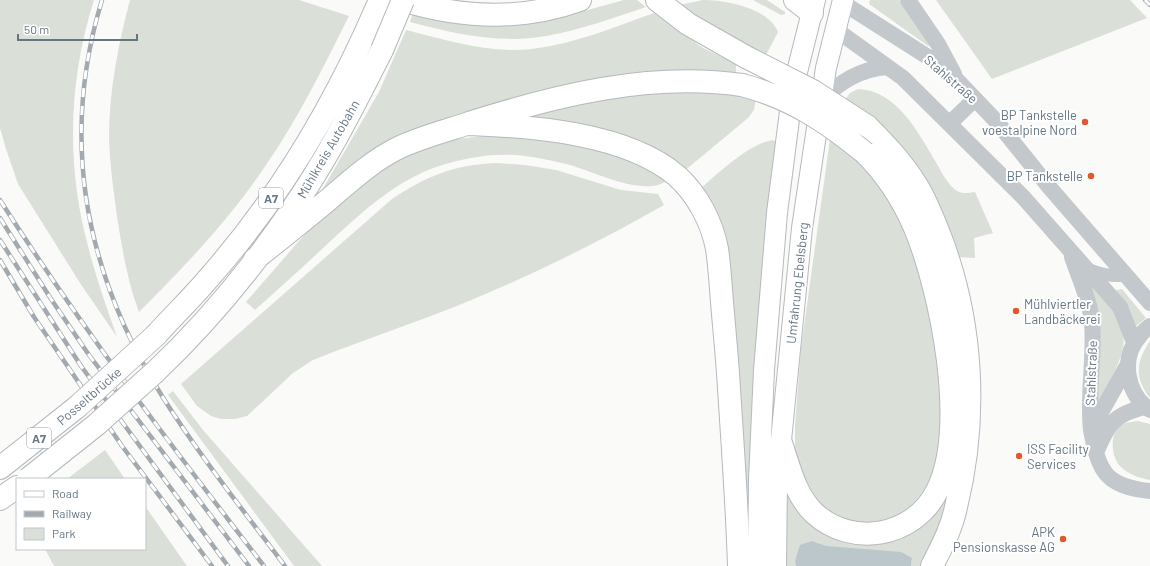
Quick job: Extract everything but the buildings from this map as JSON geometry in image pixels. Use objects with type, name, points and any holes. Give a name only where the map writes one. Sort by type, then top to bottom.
[{"type":"highway","name":"Mühlkreis Autobahn","points":[[156,335],[208,279],[275,193],[307,143],[361,44],[380,0]]},
{"type":"highway","name":"Mühlkreis Autobahn","points":[[169,359],[234,287],[302,194],[341,129],[382,50],[403,0]]},
{"type":"highway","points":[[403,0],[473,14],[502,15],[535,13],[580,0]]},
{"type":"highway","points":[[657,0],[688,24],[746,57],[813,91],[867,126],[891,150],[904,166],[918,188],[933,218],[948,257],[960,301],[966,337],[969,379],[969,422],[964,466],[956,509],[943,545],[932,566]]},
{"type":"highway","points":[[255,259],[363,170],[398,148],[426,137],[533,104],[617,87],[684,80],[714,81],[742,85],[760,90],[802,108],[822,119],[865,152],[888,179],[901,200],[914,227],[932,279],[946,345],[950,384],[948,452],[944,473],[937,491],[927,506],[915,518],[899,527],[880,534],[844,531],[828,524],[813,512],[803,499],[795,482],[781,442]]},
{"type":"highway","points":[[468,124],[537,128],[599,140],[644,156],[677,176],[695,198],[705,214],[717,249],[726,344],[739,566]]},
{"type":"highway","name":"Posseltbrücke","points":[[0,468],[77,407],[156,335]]},
{"type":"highway","name":"Posseltbrücke","points":[[29,478],[96,425],[169,359]]},
{"type":"highway","points":[[0,500],[16,488]]},
{"type":"main road","name":"Umfahrung Ebelsberg","points":[[776,566],[777,481],[802,228],[820,100],[841,1]]},
{"type":"main road","name":"Umfahrung Ebelsberg","points":[[758,566],[759,480],[764,370],[776,229],[793,88],[807,4]]},
{"type":"main road","points":[[807,4],[836,29]]},
{"type":"street","points":[[908,0],[938,44],[956,79]]},
{"type":"street","name":"Stahlstraße","points":[[841,1],[928,57],[956,79],[975,99],[1150,303]]},
{"type":"street","name":"Stahlstraße","points":[[836,29],[903,78],[1024,198],[1120,307],[1134,342]]},
{"type":"street","points":[[820,100],[846,78],[873,68],[888,67]]},
{"type":"street","points":[[950,123],[975,99]]},
{"type":"street","name":"Stahlstraße","points":[[1068,248],[1085,295],[1092,321],[1092,355],[1089,399],[1091,430],[1096,453],[1104,471],[1119,484],[1129,489],[1150,491]]},
{"type":"street","points":[[1087,269],[1103,275],[1115,277],[1126,275]]},
{"type":"street","points":[[1096,453],[1111,423],[1120,414],[1148,408],[1131,386],[1128,366],[1134,342],[1150,326]]},
{"type":"street","name":"Stahlstraße","points":[[1091,430],[1128,366]]},
{"type":"green space","points":[[0,0],[94,0],[79,60],[75,90],[73,151],[80,212],[87,242],[97,278],[117,337],[80,283],[18,184],[0,128]]},
{"type":"green space","points":[[130,0],[299,0],[349,16],[300,111],[252,185],[206,242],[139,312],[129,279],[120,234],[112,180],[109,138],[112,86]]},
{"type":"green space","points":[[624,0],[637,0],[646,7],[571,30],[546,36],[529,38],[495,38],[461,34],[410,22],[414,10],[516,25],[548,21]]},
{"type":"green space","points":[[703,0],[712,0],[746,7],[766,17],[778,32],[766,55],[679,5]]},
{"type":"green space","points":[[753,0],[767,0],[785,12],[785,14],[781,15]]},
{"type":"green space","points":[[870,0],[899,0],[931,44],[928,46],[869,4]]},
{"type":"green space","points":[[936,0],[1130,0],[1147,18],[992,79]]},
{"type":"green space","points":[[654,13],[703,48],[736,64],[736,74],[531,95],[458,115],[412,132],[321,192],[379,92],[406,30],[452,42],[484,48],[500,50],[532,49],[548,47],[579,39]]},
{"type":"green space","points":[[671,89],[756,97],[754,110],[748,118],[683,172],[530,119],[525,114],[581,103]]},
{"type":"green space","points":[[858,89],[872,91],[895,105],[923,140],[951,186],[961,193],[975,192],[993,233],[974,238],[975,258],[957,257],[927,189],[916,168],[902,148],[886,130],[867,114],[845,100],[850,93]]},
{"type":"green space","points":[[504,134],[604,149],[640,162],[668,180],[658,185],[633,185],[606,178],[566,164],[520,155],[484,156],[444,164],[424,172],[387,193],[354,220],[255,310],[246,302],[312,226],[389,162],[447,140]]},
{"type":"green space","points":[[830,139],[852,154],[877,180],[901,214],[938,334],[943,442],[935,475],[922,500],[903,515],[876,526],[833,519],[806,491],[795,453],[795,425],[801,348]]},
{"type":"green space","points":[[773,140],[777,143],[749,566],[699,190],[744,153],[764,142]]},
{"type":"green space","points":[[496,163],[525,165],[556,170],[621,190],[658,194],[664,205],[568,256],[519,279],[450,309],[313,360],[293,373],[247,416],[235,419],[221,419],[211,416],[197,406],[181,384],[392,199],[417,184],[441,173],[467,166]]},
{"type":"green space","points":[[921,204],[955,484],[933,544],[920,566],[911,566],[912,558],[827,546],[812,541],[795,561],[796,566],[784,566],[784,473],[796,504],[885,539],[951,472]]},
{"type":"green space","points":[[1084,274],[1115,313],[1122,327],[1124,336],[1120,357],[1112,378],[1096,405]]},
{"type":"green space","points":[[1122,289],[1146,318],[1136,326],[1129,308],[1116,290]]},
{"type":"green space","points":[[1150,341],[1150,398],[1141,383],[1139,370],[1142,356]]},
{"type":"green space","points":[[173,391],[203,430],[322,566],[294,566],[168,395]]},
{"type":"green space","points":[[1138,421],[1150,424],[1150,480],[1128,473],[1118,464],[1114,453],[1113,441],[1116,430],[1124,424]]},
{"type":"green space","points":[[105,450],[124,478],[68,478]]},
{"type":"green space","points":[[146,507],[187,566],[54,566],[46,550],[146,550]]},
{"type":"shaded area","points":[[812,541],[827,546],[901,552],[912,558],[911,566],[796,566],[795,561],[800,545]]},
{"type":"railway","points":[[102,0],[89,52],[82,104],[82,155],[87,204],[98,253],[114,302],[136,349],[162,396],[206,461],[285,566]]},
{"type":"railway","points":[[1145,0],[1150,5]]},
{"type":"railway","points":[[0,200],[62,294],[128,386],[264,566]]},
{"type":"railway","points":[[0,218],[51,299],[89,355],[249,566]]},
{"type":"railway","points":[[0,240],[81,366],[228,566]]},
{"type":"railway","points":[[0,260],[34,317],[122,446],[212,566]]},
{"type":"place","name":"BP Tankstelle voestalpine Nord","points":[[1085,122]]},
{"type":"place","name":"BP Tankstelle","points":[[1091,176]]},
{"type":"place","name":"Mühlviertler Landbäckerei","points":[[1016,311]]},
{"type":"place","name":"ISS Facility Services","points":[[1019,456]]},
{"type":"place","name":"APK Pensionskasse AG","points":[[1063,539]]}]
